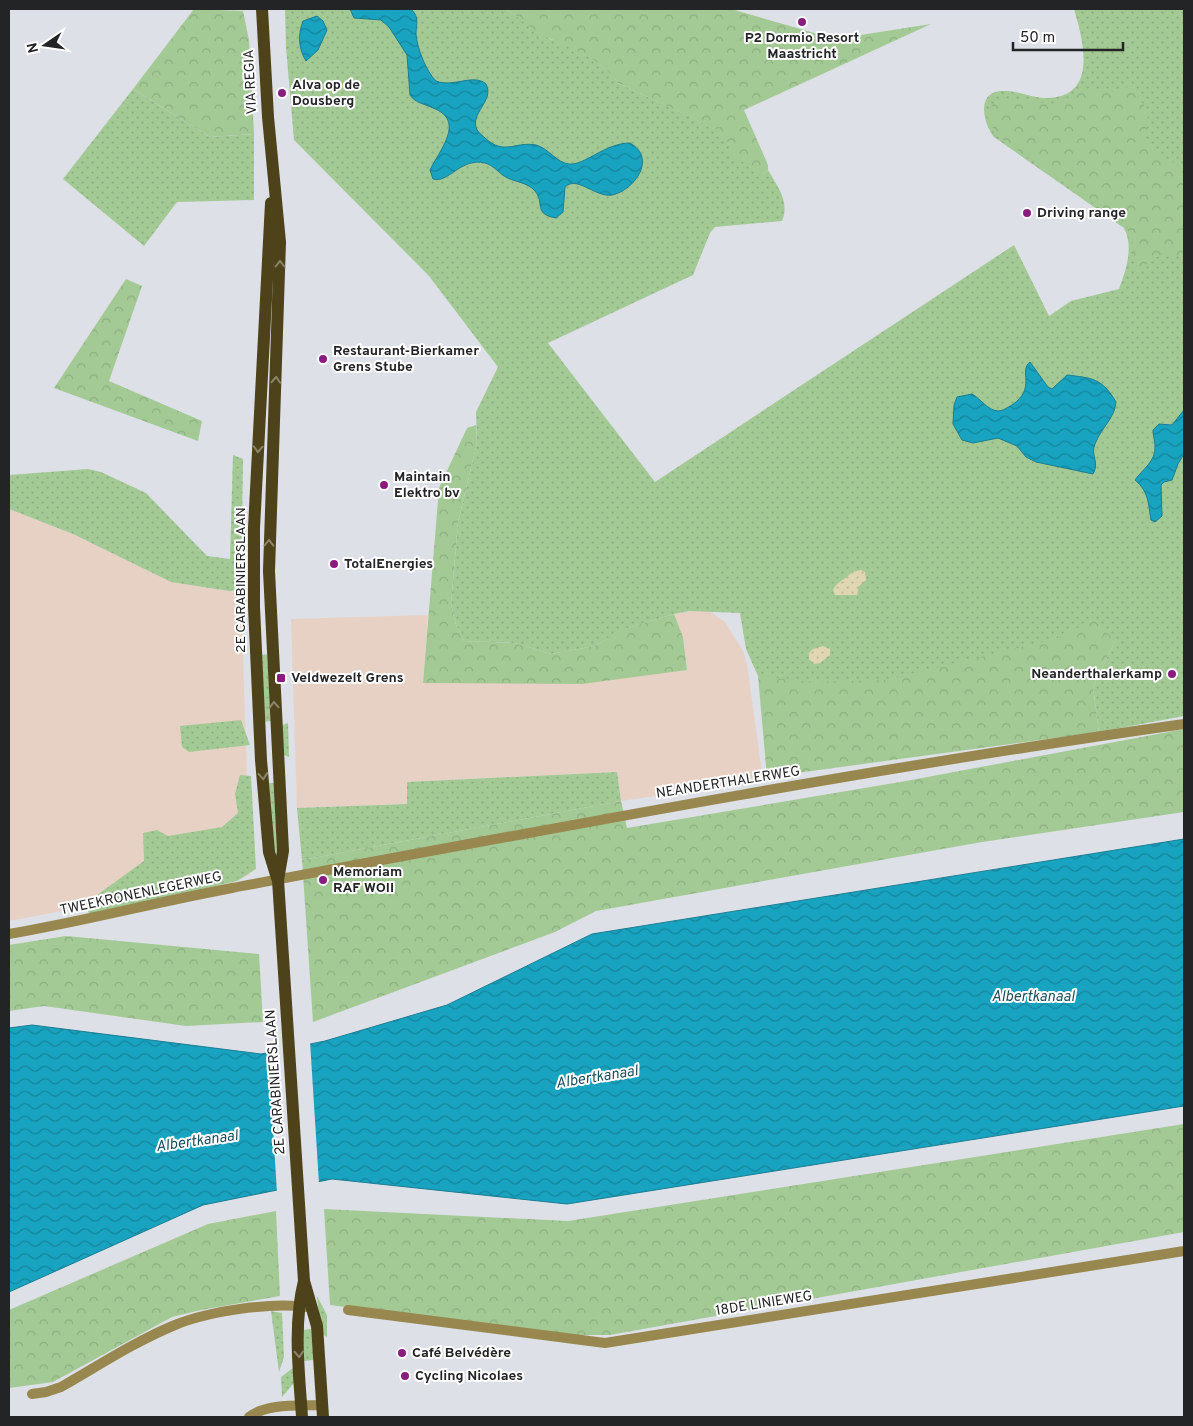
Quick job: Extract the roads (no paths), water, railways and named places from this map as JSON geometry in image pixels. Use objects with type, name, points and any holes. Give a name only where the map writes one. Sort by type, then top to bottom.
[{"type":"main road","name":"VIA REGIA","points":[[262,9],[271,154],[280,233],[280,286]]},
{"type":"main road","name":"VIA REGIA","points":[[268,278],[271,154]]},
{"type":"main road","name":"2E CARABINIERSLAAN","points":[[268,278],[254,528],[254,607],[261,760],[268,843],[278,880],[304,1281],[313,1308],[316,1326],[322,1411]]},
{"type":"main road","name":"2E CARABINIERSLAAN","points":[[278,880],[283,851],[269,571],[280,286]]},
{"type":"main road","name":"2E CARABINIERSLAAN","points":[[302,1412],[298,1306],[304,1281]]},
{"type":"street","name":"NEANDERTHALERWEG","points":[[278,880],[640,812],[1071,740],[1184,724]]},
{"type":"street","name":"TWEEKRONENLEGERWEG","points":[[9,934],[81,922],[231,888],[278,880]]},
{"type":"street","name":"18DE LINIEWEG","points":[[348,1310],[605,1343],[1184,1251]]},
{"type":"street","points":[[32,1394],[61,1387],[175,1325],[205,1316],[260,1307],[298,1306],[313,1308]]},
{"type":"street","points":[[249,1417],[255,1412],[272,1409],[302,1412],[322,1411]]},
{"type":"water","points":[[350,9],[411,9],[417,18],[416,34],[420,52],[436,81],[449,83],[476,80],[486,84],[487,96],[475,124],[477,130],[492,143],[504,147],[536,145],[545,149],[560,161],[575,164],[604,150],[630,143],[638,149],[642,157],[640,173],[628,187],[612,195],[606,195],[581,185],[570,184],[565,187],[563,212],[556,218],[544,214],[538,195],[532,188],[508,178],[485,163],[476,162],[469,164],[444,178],[439,180],[433,179],[430,170],[447,137],[448,121],[443,114],[417,102],[410,95],[407,55],[389,27],[381,20],[354,18]]},
{"type":"water","points":[[317,16],[323,21],[327,30],[318,50],[306,61],[300,46],[301,26],[303,21]]},
{"type":"water","points":[[1030,362],[1048,387],[1052,389],[1067,375],[1083,377],[1101,384],[1116,402],[1113,413],[1095,444],[1096,466],[1093,474],[1036,462],[1026,457],[1017,446],[998,438],[973,443],[962,440],[953,424],[954,405],[957,397],[972,394],[987,406],[998,411],[1012,405],[1024,392],[1026,370]]},
{"type":"water","points":[[1184,410],[1184,454],[1172,480],[1161,485],[1162,516],[1155,522],[1151,520],[1145,493],[1140,484],[1135,480],[1148,464],[1155,451],[1153,430],[1159,424],[1172,425]]},
{"type":"water","name":"Albertkanaal","points":[[1184,839],[1184,1106],[567,1204],[332,1179],[203,1205],[9,1292],[9,1028],[32,1025],[261,1054],[325,1041],[447,1005],[592,934]]},
{"type":"place","name":"P2 Dormio Resort Maastricht","points":[[802,22]]},
{"type":"place","name":"Alva op de Dousberg","points":[[282,93]]},
{"type":"place","name":"Driving range","points":[[1027,213]]},
{"type":"place","name":"Restaurant-Bierkamer Grens Stube","points":[[323,359]]},
{"type":"place","name":"Maintain Elektro bv","points":[[384,485]]},
{"type":"place","name":"TotalEnergies","points":[[334,564]]},
{"type":"place","name":"Neanderthalerkamp","points":[[1172,674]]},
{"type":"place","name":"Veldwezelt Grens","points":[[281,678]]},
{"type":"place","name":"Memoriam RAF WOII","points":[[323,880]]},
{"type":"place","name":"Café Belvédère","points":[[402,1353]]},
{"type":"place","name":"Cycling Nicolaes","points":[[405,1376]]}]
